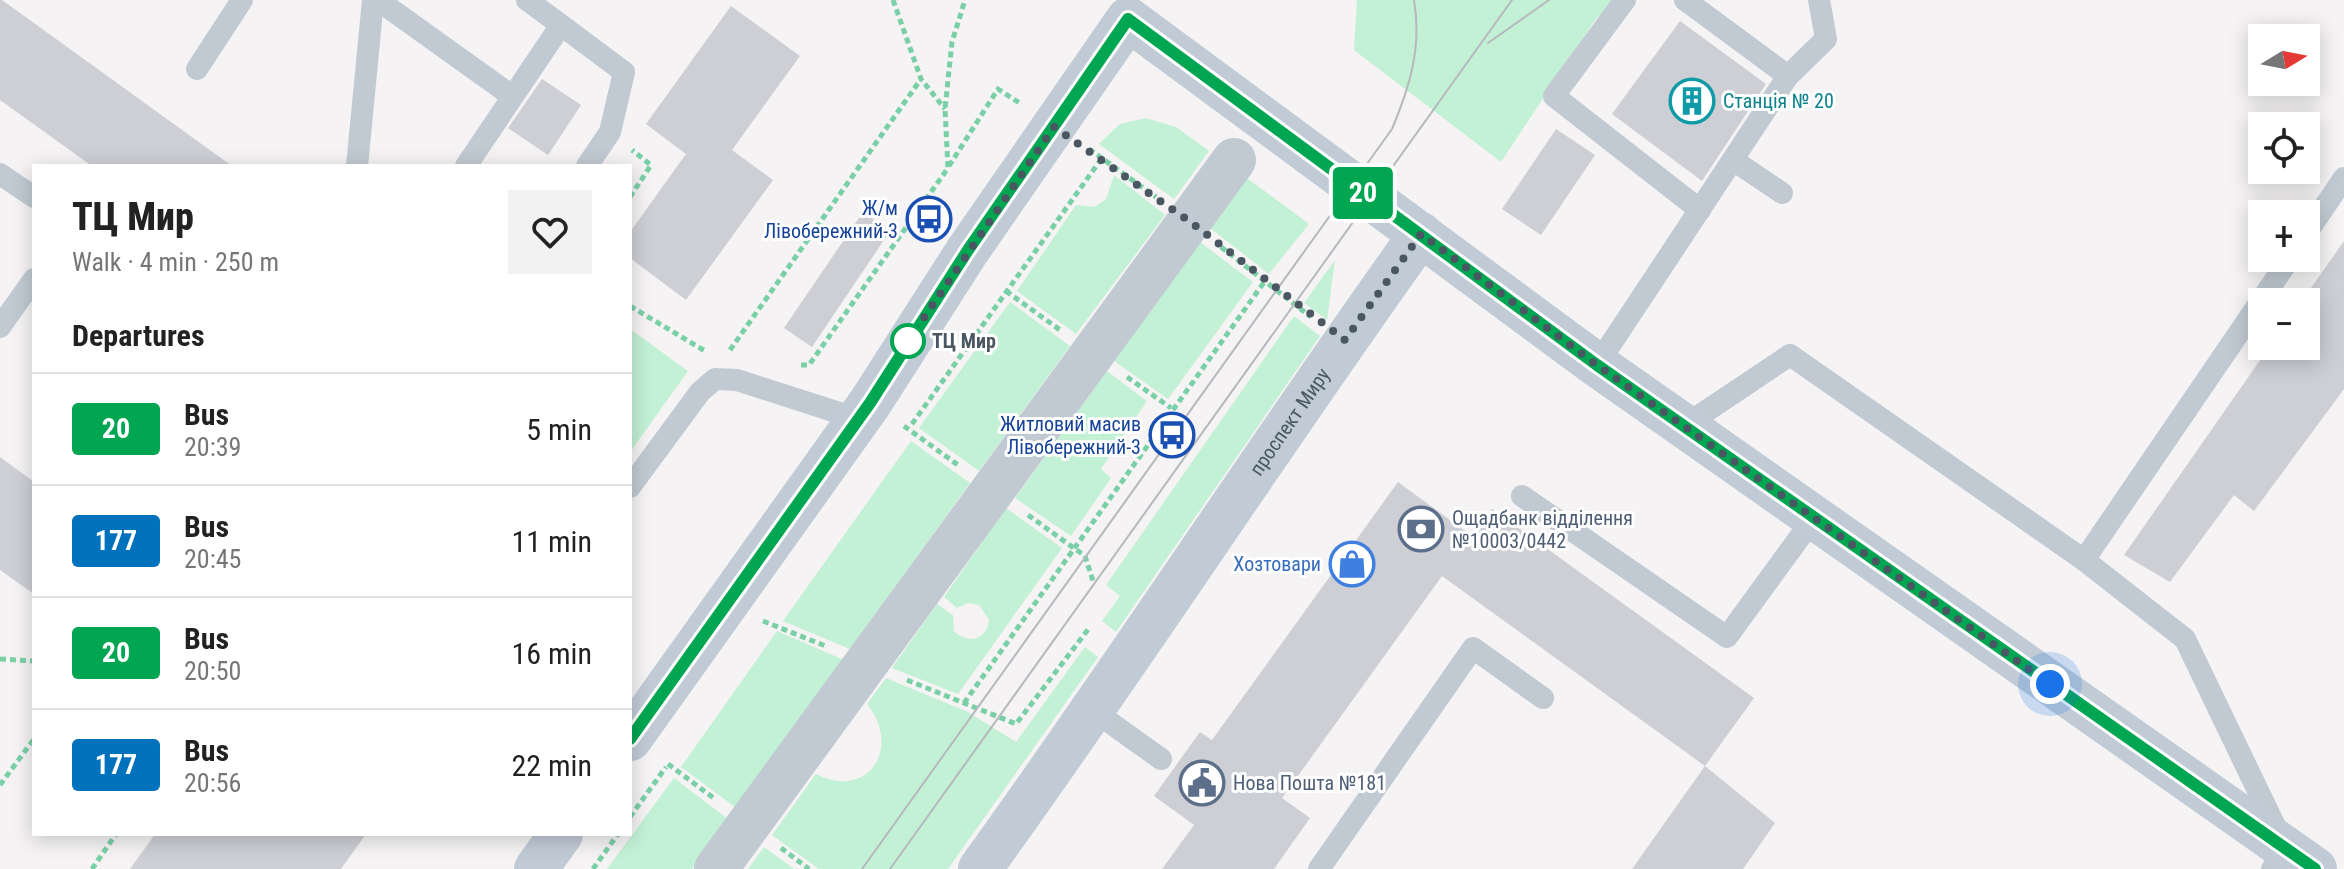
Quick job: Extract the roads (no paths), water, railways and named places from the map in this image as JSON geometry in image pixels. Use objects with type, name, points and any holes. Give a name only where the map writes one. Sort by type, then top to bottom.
[{"type":"street","points":[[632,736],[858,419],[968,250],[1054,127],[1126,10],[1597,365],[2291,862]]},
{"type":"street","points":[[716,869],[1234,160]]},
{"type":"street","name":"проспект Миру","points":[[980,869],[1094,711],[1345,340],[1421,234]]},
{"type":"street","points":[[536,869],[560,836]]},
{"type":"lane","points":[[197,69],[242,0]]},
{"type":"lane","points":[[357,164],[375,0],[512,96]]},
{"type":"lane","points":[[527,0],[624,72],[610,132],[588,164]]},
{"type":"lane","points":[[1625,0],[1554,96],[1700,210]]},
{"type":"lane","points":[[1685,0],[1788,76]]},
{"type":"lane","points":[[1597,365],[1788,76],[1826,39],[1819,0]]},
{"type":"lane","points":[[467,164],[561,25]]},
{"type":"lane","points":[[1733,160],[1782,193]]},
{"type":"lane","points":[[0,174],[32,196]]},
{"type":"lane","points":[[2320,213],[2344,178]]},
{"type":"lane","points":[[2084,560],[2280,272]]},
{"type":"lane","points":[[0,327],[32,282]]},
{"type":"lane","points":[[1684,426],[1790,355],[2084,560],[2185,639],[2291,862]]},
{"type":"lane","points":[[632,484],[700,392],[715,379],[737,380],[858,419]]},
{"type":"lane","points":[[1522,496],[1727,637],[1813,519]]},
{"type":"lane","points":[[1319,869],[1473,648],[1543,698]]},
{"type":"lane","points":[[1094,711],[1161,759]]},
{"type":"tram line","points":[[862,869],[1392,129],[1413,66],[1416,34],[1414,0]]},
{"type":"tram line","points":[[890,869],[1512,0]]},
{"type":"tram line","points":[[1488,43],[1549,0]]},
{"type":"place","name":"Станція № 20","points":[[1692,101]]},
{"type":"place","name":"Ж/м Лівобережний-3","points":[[929,219]]},
{"type":"place","name":"ТЦ Мир","points":[[908,341]]},
{"type":"place","name":"Житловий масив Лівобережний-3","points":[[1172,435]]},
{"type":"place","name":"Ощадбанк відділення №10003/0442","points":[[1421,529]]},
{"type":"place","name":"Хозтовари","points":[[1352,564]]},
{"type":"place","name":"Нова Пошта №181","points":[[1202,783]]}]
